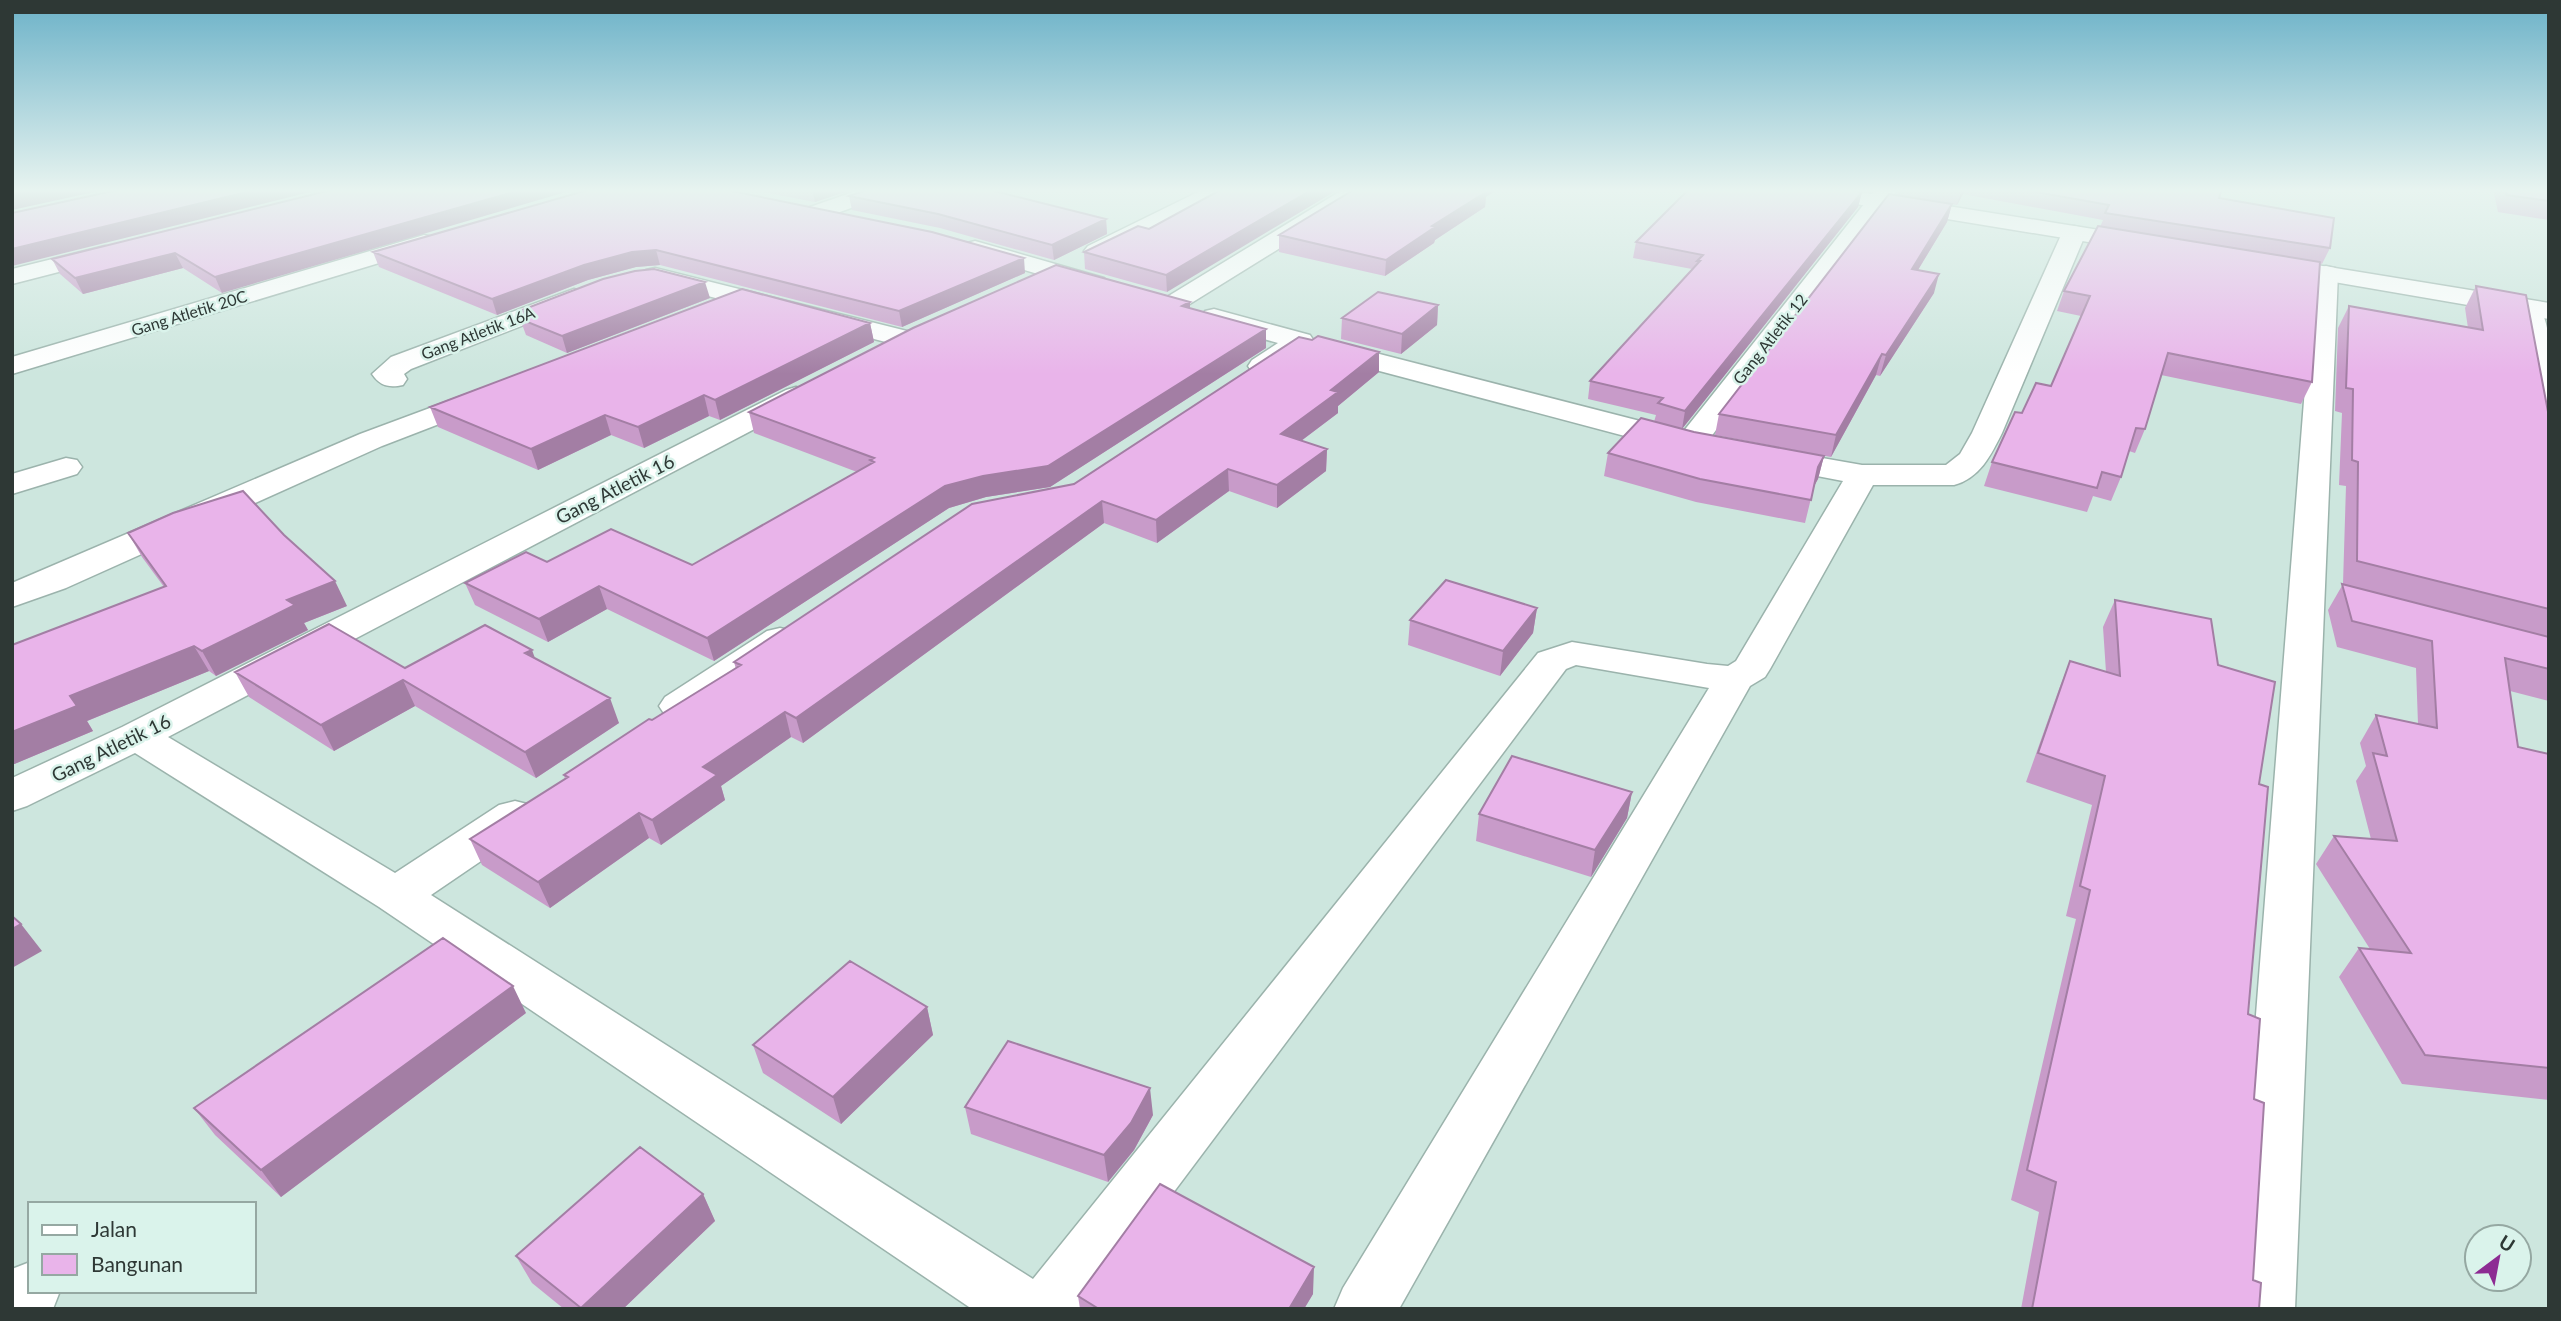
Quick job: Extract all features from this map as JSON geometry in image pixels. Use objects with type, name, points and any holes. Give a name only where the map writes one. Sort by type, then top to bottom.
[{"type":"street","points":[[12,277],[116,251]]},
{"type":"street","name":"Gang Atletik 20C","points":[[12,366],[398,251]]},
{"type":"street","points":[[982,251],[1300,341],[1716,448],[1861,475],[1954,475],[1973,459],[1987,433],[2066,251]]},
{"type":"street","points":[[1017,289],[1098,251]]},
{"type":"street","points":[[1145,297],[1237,251]]},
{"type":"street","name":"Gang Atletik 12","points":[[1716,448],[1845,251]]},
{"type":"street","points":[[2247,261],[2539,309],[2549,415]]},
{"type":"street","points":[[2264,1309],[2321,595],[2326,273]]},
{"type":"street","points":[[626,280],[659,275],[744,297],[917,334],[867,359]]},
{"type":"street","name":"Gang Atletik 16A","points":[[393,379],[386,374],[401,363],[598,288]]},
{"type":"street","points":[[693,316],[744,297]]},
{"type":"street","points":[[1232,386],[1300,341]]},
{"type":"street","name":"Gang Atletik 16","points":[[12,796],[136,736],[818,384]]},
{"type":"street","points":[[12,596],[372,440],[513,386]]},
{"type":"street","points":[[12,484],[66,467]]},
{"type":"street","points":[[1365,1309],[1735,678],[1751,669],[1861,475]]},
{"type":"street","points":[[650,726],[800,625]]},
{"type":"street","points":[[1048,1309],[1552,661],[1572,653],[1707,676],[1735,678]]},
{"type":"street","points":[[136,736],[396,895],[1025,1309]]},
{"type":"street","points":[[396,895],[534,803]]},
{"type":"street","points":[[12,1304],[28,1292]]},
{"type":"building","points":[[86,251],[308,251],[215,277],[175,253],[75,278],[52,259]]},
{"type":"building","points":[[648,251],[632,252],[584,265],[492,299],[373,252]]},
{"type":"building","points":[[659,251],[998,251],[1024,258],[899,311]]},
{"type":"building","points":[[1087,251],[1208,251],[1166,275],[1084,252]]},
{"type":"building","points":[[1346,251],[1400,251],[1386,260]]},
{"type":"building","points":[[1681,251],[1815,251],[1685,411],[1658,403],[1663,398],[1590,381],[1700,261],[1697,261],[1703,255]]},
{"type":"building","points":[[1845,251],[1923,251],[1912,269],[1939,274],[1886,355],[1882,354],[1836,435],[1719,414]]},
{"type":"building","points":[[2085,251],[2250,251],[2320,262],[2312,382],[2168,353],[2145,429],[2136,428],[2121,477],[2102,472],[2097,488],[1992,462],[2015,412],[2022,413],[2036,383],[2051,386],[2090,296],[2064,291]]},
{"type":"building","points":[[1056,265],[1190,302],[1182,306],[1266,329],[1048,466],[983,476],[945,486],[707,638],[599,586],[539,619],[465,583],[526,552],[547,562],[611,529],[692,565],[874,462],[870,460],[874,458],[749,412],[913,328]]},
{"type":"building","points":[[654,269],[705,282],[562,336],[520,319],[532,314],[522,310],[603,279]]},
{"type":"building","points":[[2476,286],[2526,295],[2549,417],[2549,609],[2357,561],[2358,462],[2352,460],[2353,389],[2346,388],[2349,306],[2483,330]]},
{"type":"building","points":[[742,289],[870,323],[715,400],[704,395],[638,427],[605,415],[531,449],[430,407]]},
{"type":"building","points":[[1378,292],[1438,305],[1402,334],[1342,318]]},
{"type":"building","points":[[1318,336],[1379,352],[1331,390],[1338,392],[1281,434],[1327,449],[1277,485],[1228,469],[1156,520],[1102,501],[796,718],[785,712],[703,767],[717,775],[652,820],[639,813],[538,882],[470,839],[568,777],[564,775],[649,719],[652,720],[741,665],[734,662],[972,504],[1074,484],[1299,337],[1312,340]]},
{"type":"building","points":[[1641,418],[1694,432],[1824,456],[1818,467],[1811,500],[1700,479],[1608,453]]},
{"type":"building","points":[[243,491],[284,535],[335,581],[287,600],[295,605],[202,651],[194,646],[70,696],[77,706],[12,732],[12,645],[166,586],[128,533],[173,513]]},
{"type":"building","points":[[1446,580],[1537,608],[1503,651],[1410,620]]},
{"type":"building","points":[[2342,584],[2549,637],[2549,669],[2505,658],[2518,747],[2549,754],[2549,1068],[2425,1055],[2359,948],[2411,953],[2334,836],[2397,841],[2373,753],[2387,756],[2376,715],[2437,728],[2432,641],[2352,621]]},
{"type":"building","points":[[2115,600],[2211,619],[2218,665],[2275,682],[2259,784],[2268,787],[2248,1014],[2260,1019],[2254,1099],[2264,1103],[2253,1280],[2261,1283],[2259,1309],[2032,1309],[2056,1182],[2027,1170],[2090,890],[2080,886],[2105,776],[2038,753],[2070,661],[2120,676]]},
{"type":"building","points":[[329,624],[405,668],[485,625],[532,650],[525,653],[610,698],[525,752],[403,680],[321,725],[235,672]]},
{"type":"building","points":[[1512,756],[1632,792],[1595,850],[1479,814]]},
{"type":"building","points":[[12,916],[21,924],[12,929]]},
{"type":"building","points":[[443,938],[513,986],[261,1170],[194,1108]]},
{"type":"building","points":[[850,961],[927,1007],[833,1097],[753,1045]]},
{"type":"building","points":[[1008,1041],[1150,1088],[1131,1123],[1104,1155],[965,1107]]},
{"type":"building","points":[[640,1147],[703,1194],[581,1308],[516,1256]]},
{"type":"building","points":[[1160,1184],[1314,1267],[1289,1309],[1099,1309],[1078,1296]]}]
